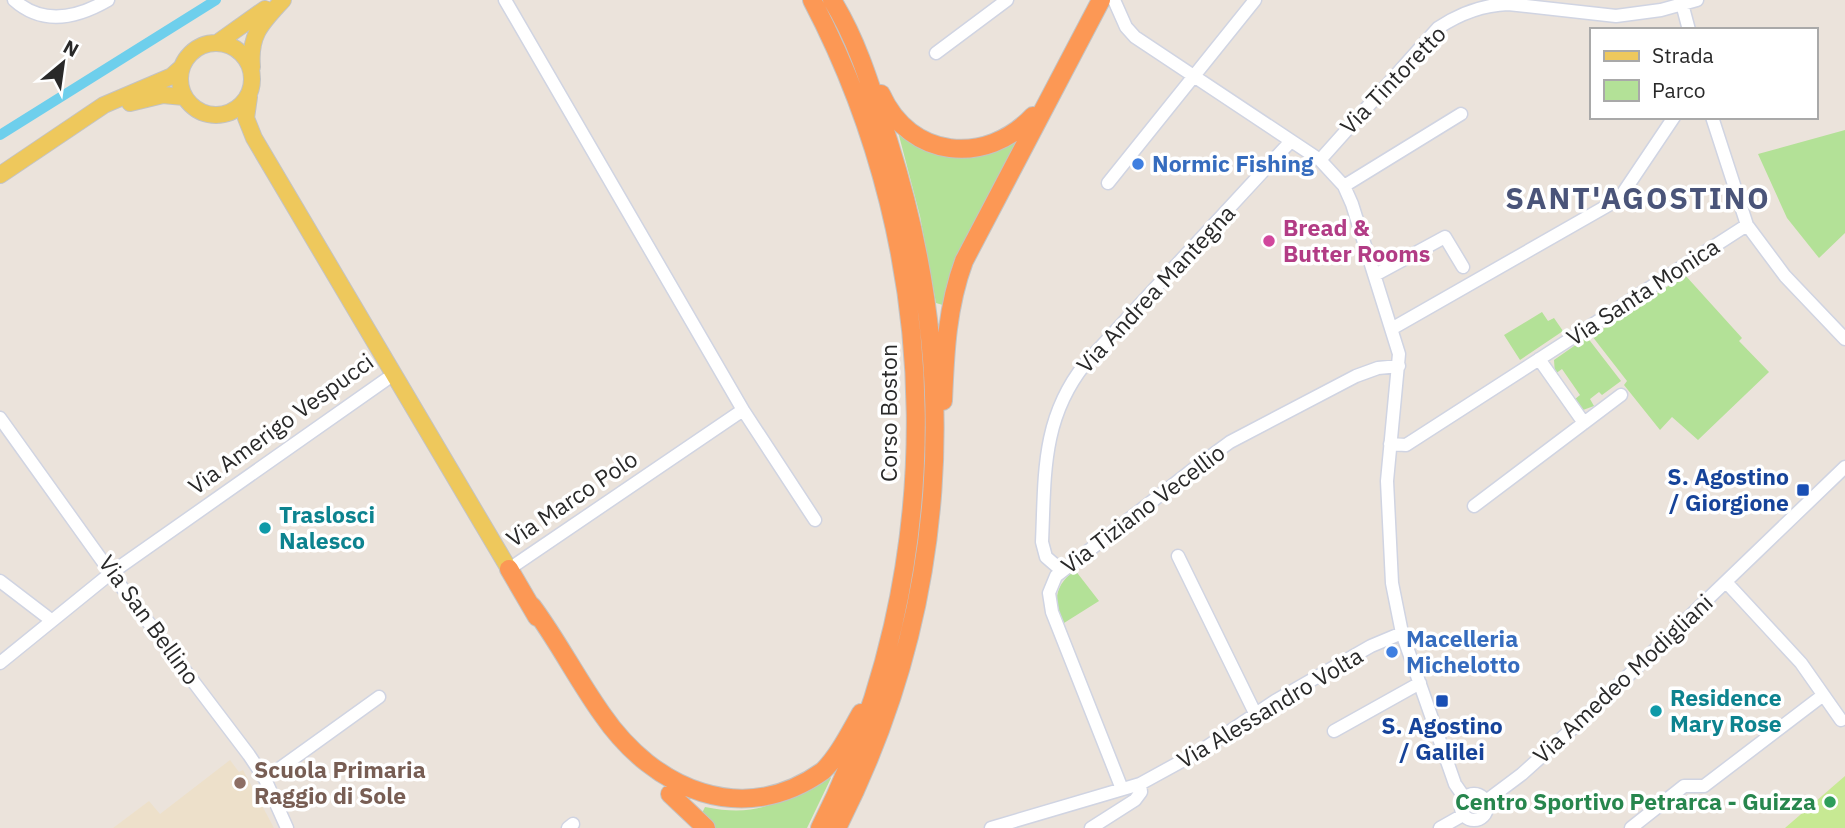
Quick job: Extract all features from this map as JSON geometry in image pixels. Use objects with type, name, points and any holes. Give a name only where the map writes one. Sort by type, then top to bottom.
[{"type":"highway","name":"Corso Boston","points":[[812,0],[860,104],[894,225],[911,317],[917,395],[911,529],[880,682],[854,754],[820,828]]},
{"type":"highway","name":"Corso Boston","points":[[832,0],[848,30],[872,90],[912,219],[927,319],[934,413],[932,523],[918,604],[889,709],[870,758],[836,828]]},
{"type":"highway","points":[[932,523],[940,473],[946,331],[955,286],[975,235],[1101,0]]},
{"type":"highway","points":[[848,30],[868,60],[888,108],[900,124],[927,143],[960,149],[995,145],[1017,133],[1047,101]]},
{"type":"highway","points":[[509,569],[575,685],[612,739],[632,762],[706,828]]},
{"type":"highway","points":[[532,606],[555,636],[602,715],[636,756],[682,794],[720,807],[758,807],[791,795],[824,770],[880,682]]},
{"type":"main road","points":[[0,175],[104,105],[172,76],[195,49],[217,43],[271,5],[283,0]]},
{"type":"main road","points":[[181,67],[180,87],[184,96],[200,112],[222,116],[242,106],[249,97],[253,73],[251,41],[283,0]]},
{"type":"main road","points":[[217,43],[240,52],[253,73]]},
{"type":"main road","points":[[82,121],[150,96],[184,96]]},
{"type":"main road","name":"Via Amerigo Vespucci","points":[[249,97],[246,118],[254,138],[394,374]]},
{"type":"main road","name":"Via Amerigo Vespucci","points":[[222,116],[237,123],[254,138]]},
{"type":"main road","name":"Via Marco Polo","points":[[394,374],[509,569]]},
{"type":"street","points":[[15,0],[25,9],[57,18],[90,11],[108,0]]},
{"type":"street","points":[[505,0],[743,410],[815,520]]},
{"type":"street","points":[[936,53],[1007,0]]},
{"type":"street","points":[[1114,0],[1126,27],[1135,37],[1320,160],[1344,186],[1393,328],[1399,366],[1390,444],[1387,503],[1392,583],[1402,633],[1455,783],[1464,797],[1461,807],[1471,821]]},
{"type":"street","points":[[1108,183],[1255,0]]},
{"type":"street","name":"Via Tintoretto","points":[[1320,160],[1429,38],[1453,18],[1503,4],[1616,16],[1697,0]]},
{"type":"street","points":[[1681,2],[1688,28]]},
{"type":"street","points":[[1344,186],[1461,114]]},
{"type":"street","points":[[1393,328],[1619,199],[1673,119]]},
{"type":"street","points":[[1712,119],[1721,155],[1747,225],[1785,276],[1845,339]]},
{"type":"street","name":"Via Andrea Mantegna","points":[[1061,570],[1046,557],[1042,542],[1048,443],[1065,393],[1085,364],[1291,141]]},
{"type":"street","name":"Via Santa Monica","points":[[1390,444],[1406,445],[1747,225]]},
{"type":"street","points":[[1375,275],[1445,237],[1463,267]]},
{"type":"street","points":[[1539,359],[1584,423]]},
{"type":"street","name":"Via Tiziano Vecellio","points":[[1122,789],[1052,612],[1048,600],[1050,586],[1061,570],[1230,442],[1356,376],[1378,368],[1399,366]]},
{"type":"street","name":"Via Amerigo Vespucci","points":[[0,663],[111,573],[394,374]]},
{"type":"street","points":[[1474,506],[1621,396]]},
{"type":"street","name":"Via Marco Polo","points":[[509,569],[743,410]]},
{"type":"street","name":"Via San Bellino","points":[[0,418],[111,573],[265,779],[287,828]]},
{"type":"street","name":"Via Amedeo Modigliani","points":[[1486,800],[1522,774],[1583,719],[1845,467]]},
{"type":"street","points":[[1178,555],[1255,713]]},
{"type":"street","points":[[0,582],[51,620]]},
{"type":"street","name":"Via Amedeo Modigliani","points":[[1726,582],[1801,663],[1841,720]]},
{"type":"street","name":"Via Alessandro Volta","points":[[991,828],[1140,784],[1171,768],[1255,713],[1371,646],[1402,633]]},
{"type":"street","points":[[1334,731],[1420,683]]},
{"type":"street","points":[[1631,828],[1684,786],[1704,786],[1822,696]]},
{"type":"street","points":[[265,779],[379,697]]},
{"type":"street","name":"Via Alessandro Volta","points":[[1090,828],[1135,800],[1141,792],[1140,784]]},
{"type":"street","points":[[1440,828],[1485,816],[1486,800],[1475,794],[1464,797]]},
{"type":"shaded area","points":[[230,760],[239,772],[243,770],[274,828],[113,828],[149,801],[160,814]]},
{"type":"green space","points":[[1046,104],[946,306],[936,303],[920,216],[896,124],[959,156]]},
{"type":"green space","points":[[1845,130],[1845,233],[1819,258],[1787,218],[1758,154]]},
{"type":"green space","points":[[1685,275],[1742,338],[1739,341],[1769,372],[1698,440],[1672,417],[1660,430],[1624,385],[1627,381],[1592,336]]},
{"type":"green space","points":[[1542,312],[1548,321],[1554,318],[1563,331],[1520,360],[1504,335]]},
{"type":"green space","points":[[1587,337],[1621,381],[1602,395],[1599,392],[1590,399],[1594,406],[1583,410],[1574,400],[1580,395],[1562,369],[1555,374],[1554,360]]},
{"type":"green space","points":[[1075,570],[1099,601],[1064,623],[1057,601],[1059,588]]},
{"type":"green space","points":[[826,774],[831,778],[807,828],[711,828],[701,815],[705,807],[740,810],[769,805],[796,793]]},
{"type":"green space","name":"Centro Sportivo Petrarca - Guizza","points":[[1845,776],[1845,828],[1785,828]]},
{"type":"waterway","points":[[0,135],[216,0]]},
{"type":"place","name":"Normic Fishing","points":[[1138,164]]},
{"type":"place","name":"Bread & Butter Rooms","points":[[1269,241]]},
{"type":"place","name":"S. Agostino / Giorgione","points":[[1803,490]]},
{"type":"place","name":"Traslosci Nalesco","points":[[265,528]]},
{"type":"place","name":"Macelleria Michelotto","points":[[1392,652]]},
{"type":"place","name":"S. Agostino / Galilei","points":[[1442,701]]},
{"type":"place","name":"Residence Mary Rose","points":[[1656,711]]},
{"type":"place","name":"Scuola Primaria Raggio di Sole","points":[[240,783]]},
{"type":"place","name":"Centro Sportivo Petrarca - Guizza","points":[[1830,802]]},
{"type":"district","name":"SANT'AGOSTINO","points":[[1638,199]]}]
